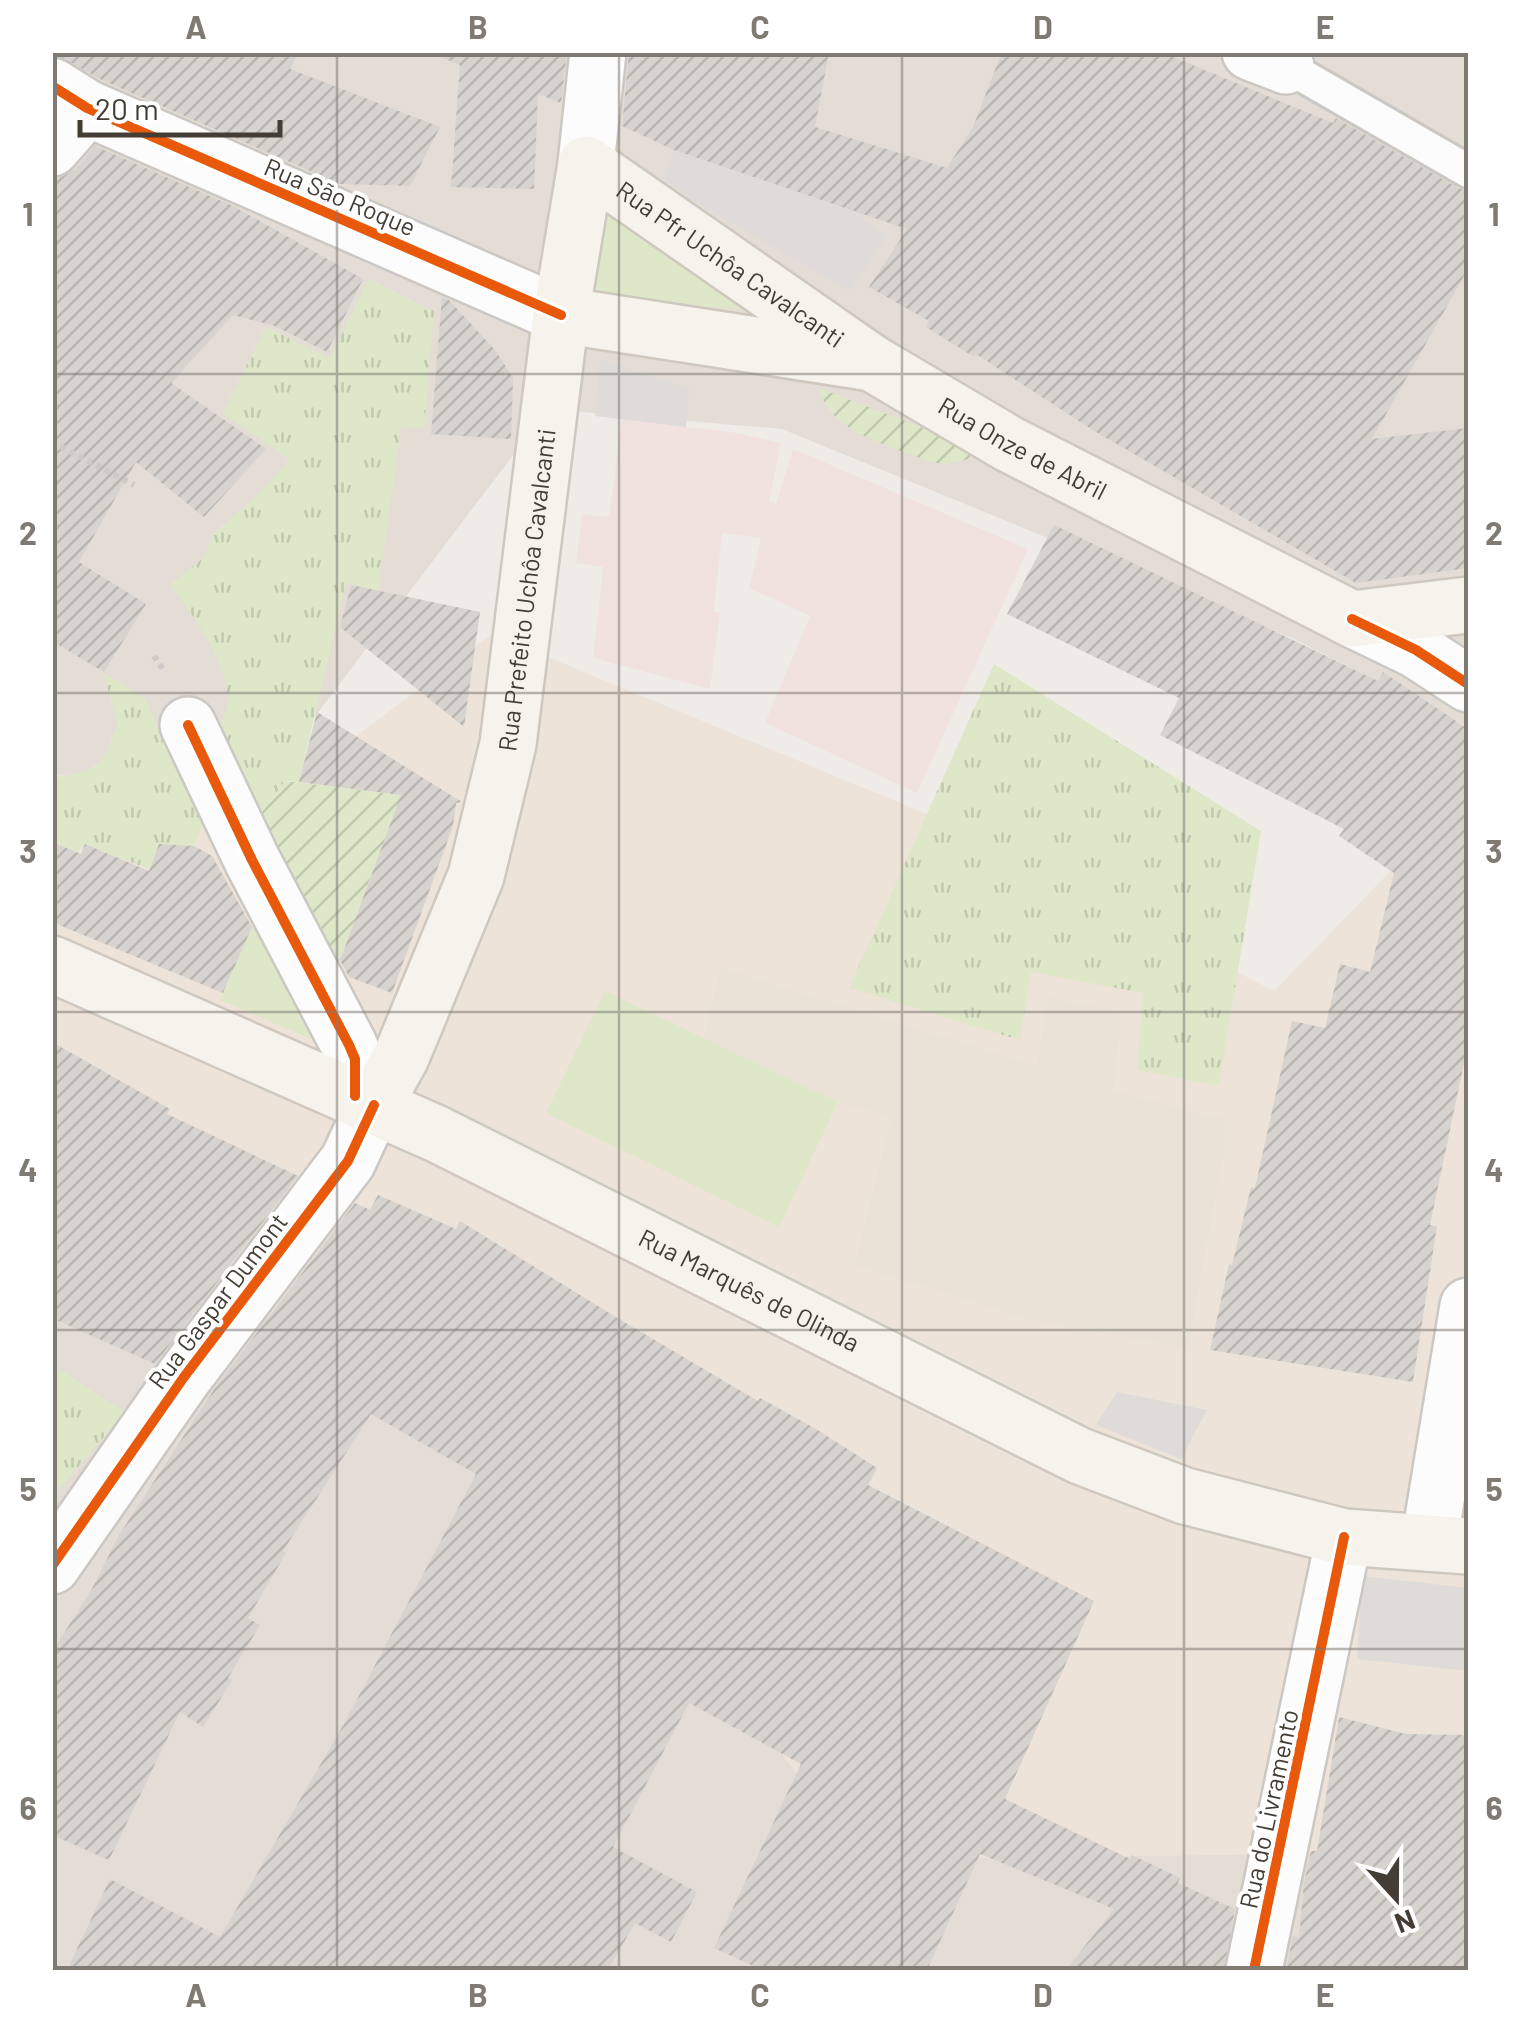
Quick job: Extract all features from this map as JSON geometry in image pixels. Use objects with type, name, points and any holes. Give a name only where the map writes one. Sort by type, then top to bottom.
[{"type":"main road","name":"Rua Prefeito Uchôa Cavalcanti","points":[[364,1100],[401,1057],[476,876],[508,744],[560,314],[586,164]]},
{"type":"main road","name":"Rua Pfr Uchôa Cavalcanti","points":[[586,164],[872,363]]},
{"type":"main road","name":"Rua Onze de Abril","points":[[560,314],[872,363],[1009,444],[1352,619]]},
{"type":"main road","points":[[1352,619],[1468,604]]},
{"type":"main road","name":"Rua Marquês de Olinda","points":[[52,964],[364,1100],[1080,1456],[1185,1496],[1344,1537],[1449,1545]]},
{"type":"street","name":"Rua Prefeito Uchôa Cavalcanti","points":[[586,164],[598,52]]},
{"type":"street","name":"Rua São Roque","points":[[64,114],[560,314]]},
{"type":"street","points":[[1352,619],[1416,650],[1468,684]]},
{"type":"street","points":[[188,725],[252,860],[349,1045],[364,1100]]},
{"type":"street","name":"Rua Gaspar Dumont","points":[[52,1566],[184,1377],[348,1162],[364,1100]]},
{"type":"street","points":[[1449,1545],[1468,1306]]},
{"type":"street","name":"Rua do Livramento","points":[[1254,1970],[1344,1537]]},
{"type":"lane","points":[[1268,59],[1468,171]]},
{"type":"path","points":[[52,442],[134,485]]},
{"type":"shaded area","points":[[53,53],[1468,53],[1468,727],[1292,638],[782,429],[548,409],[238,818],[53,773]]},
{"type":"shaded area","points":[[674,150],[853,211],[886,237],[850,291],[665,180]]},
{"type":"shaded area","points":[[600,360],[689,389],[686,427],[595,416]]},
{"type":"shaded area","points":[[622,419],[737,433],[781,443],[769,501],[776,504],[793,449],[1028,549],[917,793],[765,723],[810,616],[749,588],[761,538],[722,533],[714,611],[720,613],[710,689],[593,658],[603,567],[576,563],[582,514],[609,517]]},
{"type":"shaded area","points":[[492,634],[949,823],[1274,991],[1468,791],[1468,1861],[1322,1854],[978,1858],[798,1776],[653,1579],[343,1356],[53,1197],[53,773],[246,819]]},
{"type":"shaded area","points":[[721,968],[1037,1066],[1048,998],[1122,1011],[1113,1091],[1225,1120],[1224,1150],[1188,1348],[1035,1321],[855,1265],[891,1117],[838,1102],[704,1038]]},
{"type":"shaded area","points":[[52,1194],[1322,1854],[1468,1861],[1468,1970],[53,1970]]},
{"type":"shaded area","points":[[1117,1392],[1207,1410],[1181,1459],[1096,1425]]},
{"type":"shaded area","points":[[1362,1576],[1468,1588],[1468,1671],[1357,1659]]},
{"type":"green space","points":[[602,202],[743,309],[582,299]]},
{"type":"green space","points":[[369,279],[434,311],[424,428],[401,427],[378,590],[346,583],[299,782],[285,781],[256,821],[215,731],[227,709],[218,660],[170,585],[203,558],[215,532],[290,460],[223,413],[266,327],[330,358]]},
{"type":"green space","points":[[819,388],[985,452],[943,464],[879,443],[835,416]]},
{"type":"green space","points":[[994,664],[1261,831],[1219,1086],[1137,1070],[1143,993],[1031,972],[1020,1040],[849,988]]},
{"type":"green space","points":[[103,672],[145,699],[203,825],[194,846],[159,844],[149,869],[85,844],[77,852],[53,842],[53,778],[82,772],[101,761],[118,726]]},
{"type":"green space","points":[[285,781],[402,795],[404,810],[375,865],[335,972],[256,821]]},
{"type":"green space","points":[[258,913],[330,1047],[220,1000]]},
{"type":"green space","points":[[605,991],[838,1102],[779,1227],[546,1113]]},
{"type":"green space","points":[[53,1365],[125,1412],[53,1496]]},
{"type":"building","points":[[52,52],[299,52],[290,69],[440,127],[410,186],[340,184],[102,80]]},
{"type":"building","points":[[442,52],[567,52],[561,103],[538,94],[534,189],[451,187],[460,65],[441,57]]},
{"type":"building","points":[[629,52],[829,52],[815,127],[947,168],[973,127],[1002,52],[1161,52],[1333,123],[1336,118],[1468,191],[1468,269],[1372,439],[1468,428],[1468,568],[1356,583],[1091,429],[976,354],[974,357],[926,327],[929,321],[869,287],[907,229],[674,150],[622,126]]},
{"type":"building","points":[[95,146],[233,206],[363,279],[327,352],[275,326],[233,315],[171,383],[266,449],[204,517],[136,462],[79,562],[146,604],[104,672],[52,641],[52,186],[76,169]]},
{"type":"building","points":[[442,297],[495,350],[513,378],[511,439],[431,434]]},
{"type":"building","points":[[1054,525],[1378,681],[1383,672],[1468,729],[1468,1044],[1430,1225],[1437,1226],[1413,1382],[1210,1350],[1229,1264],[1232,1265],[1251,1187],[1255,1188],[1292,1021],[1325,1028],[1340,964],[1370,972],[1394,873],[1339,836],[1344,829],[1160,735],[1179,698],[1007,614]]},
{"type":"building","points":[[351,585],[480,612],[464,727],[340,627]]},
{"type":"building","points":[[317,712],[462,802],[456,803],[453,826],[392,993],[349,977],[340,960],[401,795],[299,782]]},
{"type":"building","points":[[52,842],[81,854],[85,844],[149,871],[159,844],[194,846],[212,856],[252,927],[223,993],[52,922]]},
{"type":"building","points":[[52,1042],[170,1109],[167,1114],[298,1176],[155,1364],[52,1318]]},
{"type":"building","points":[[378,1195],[456,1229],[460,1221],[619,1319],[758,1401],[760,1398],[816,1429],[877,1468],[868,1485],[1094,1601],[1005,1799],[1130,1859],[1132,1855],[1180,1878],[1178,1883],[1235,1909],[1224,1970],[1066,1970],[1114,1909],[980,1854],[927,1970],[762,1970],[714,1948],[801,1764],[689,1703],[613,1847],[697,1892],[671,1942],[635,1923],[608,1970],[67,1970],[110,1879],[220,1937],[344,1724],[476,1474],[371,1414],[283,1551],[286,1553],[248,1618],[260,1625],[228,1678],[232,1680],[203,1727],[180,1712],[109,1860],[52,1835],[52,1652],[92,1589],[119,1535],[215,1388],[355,1203],[370,1210]]},
{"type":"building","points":[[1339,1717],[1406,1734],[1468,1735],[1468,1970],[1286,1970],[1293,1935],[1299,1938],[1304,1883],[1311,1851],[1317,1851]]},
{"type":"cycle path","points":[[52,86],[87,108],[561,315]]},
{"type":"cycle path","points":[[1352,619],[1416,650],[1468,684]]},
{"type":"cycle path","points":[[188,725],[252,860],[349,1045],[355,1059],[355,1096]]},
{"type":"cycle path","points":[[52,1566],[184,1377],[348,1161],[374,1105]]},
{"type":"cycle path","points":[[1254,1970],[1344,1537]]}]
